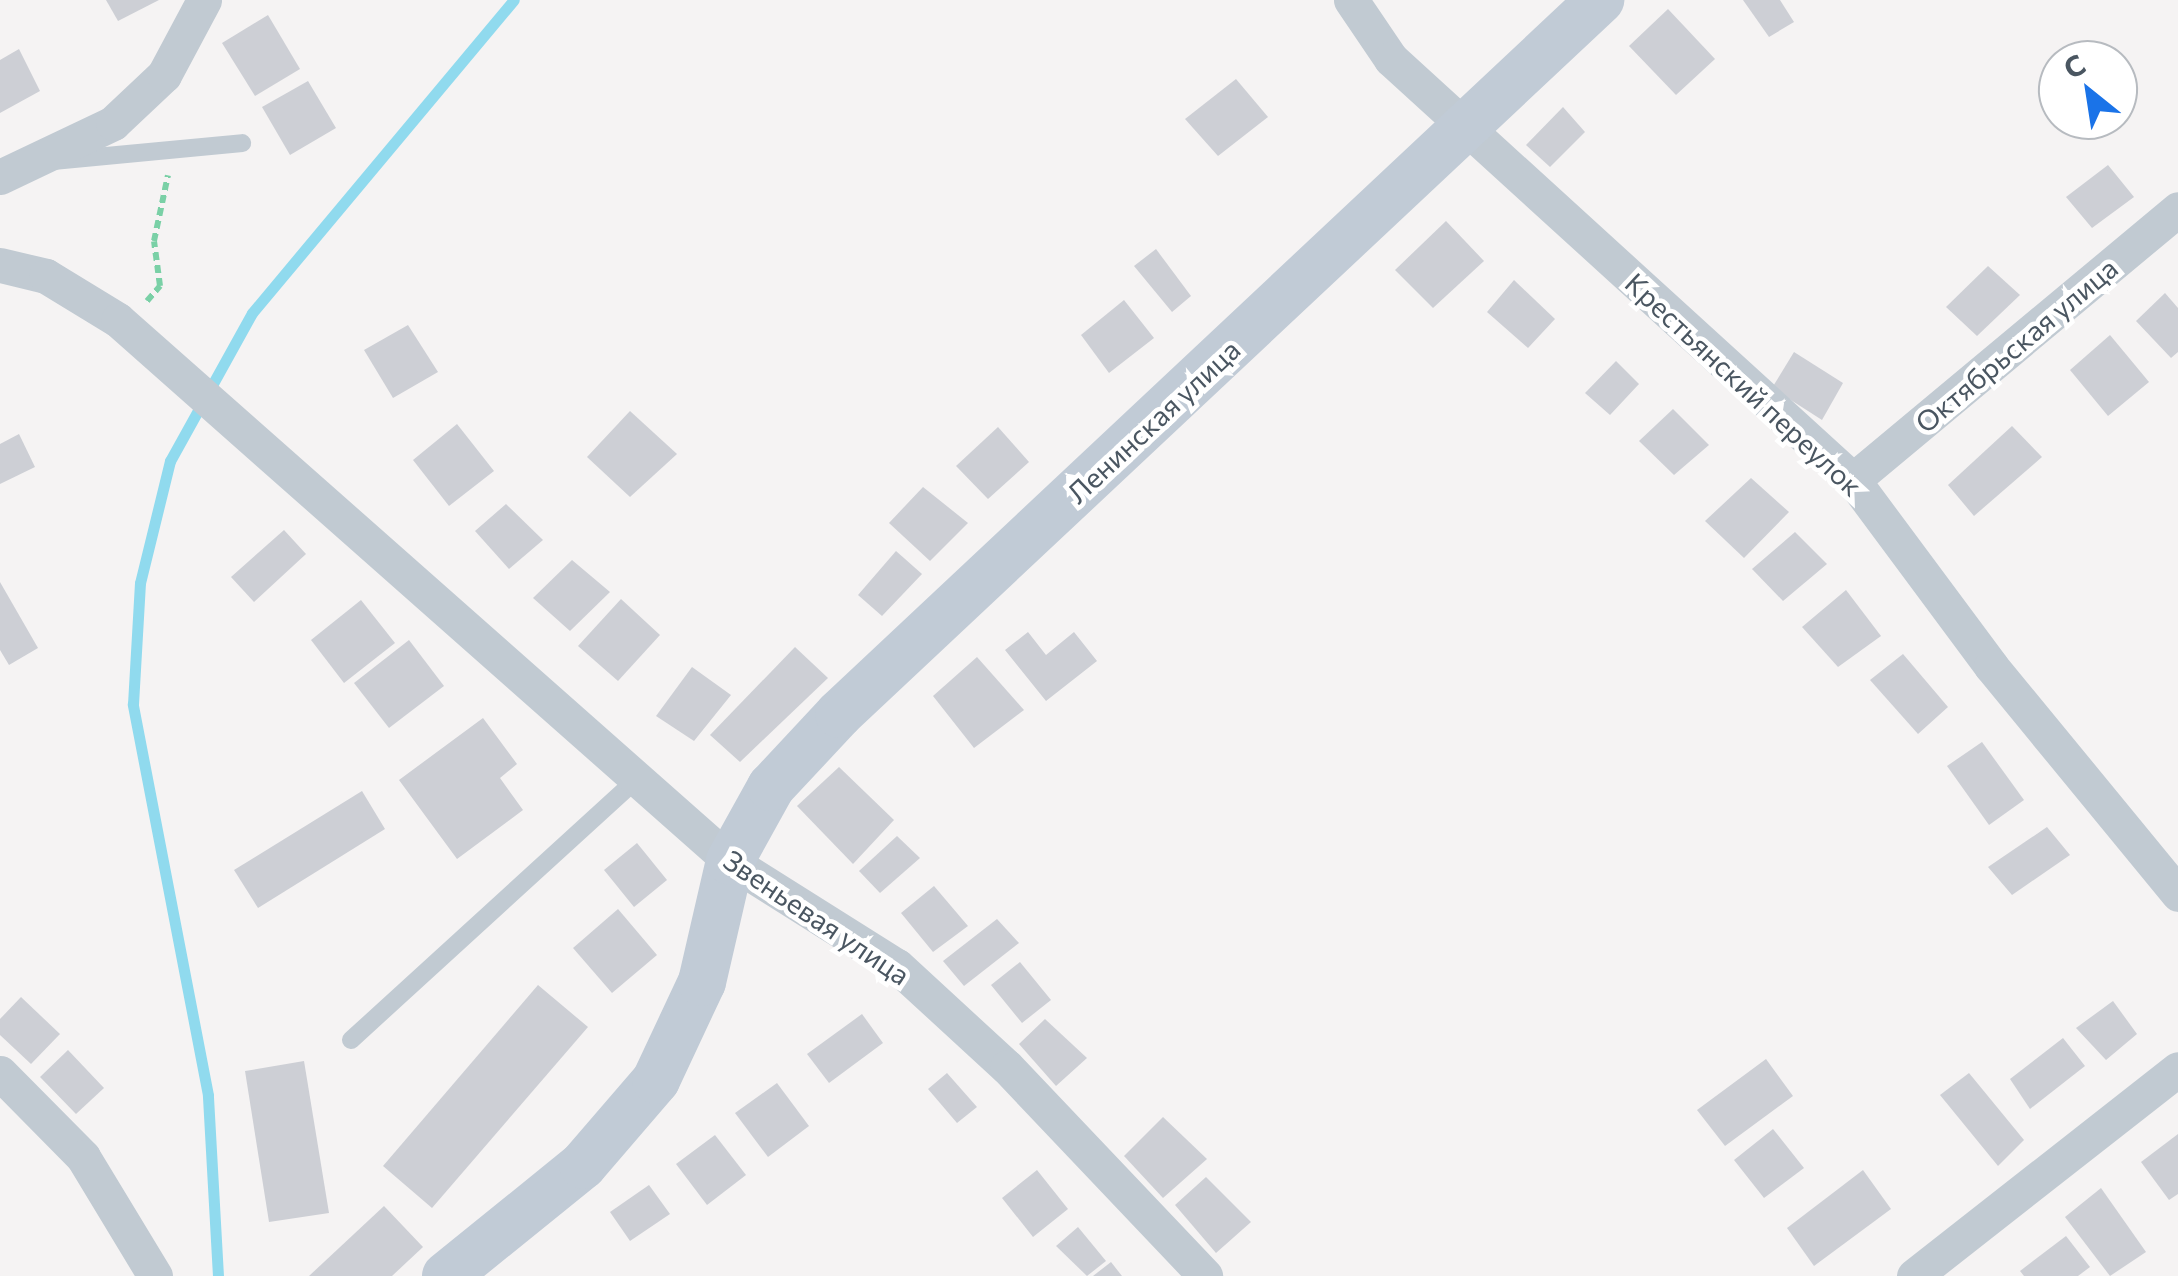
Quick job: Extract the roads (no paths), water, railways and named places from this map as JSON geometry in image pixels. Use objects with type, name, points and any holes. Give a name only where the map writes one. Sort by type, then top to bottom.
[{"type":"street","points":[[0,177],[113,123],[164,75],[204,0]]},
{"type":"street","name":"Крестьянский переулок","points":[[1351,0],[1391,59],[1853,480],[1991,666],[2178,894]]},
{"type":"street","name":"Ленинская улица","points":[[446,1276],[583,1165],[656,1080],[702,982],[730,862],[771,787],[839,714],[1600,0]]},
{"type":"street","name":"Октябрьская улица","points":[[1853,480],[2178,210]]},
{"type":"street","name":"Звеньевая улица","points":[[0,266],[46,276],[126,327],[730,862],[897,966],[1007,1067],[1204,1276]]},
{"type":"street","points":[[1914,1276],[2178,1069]]},
{"type":"street","points":[[0,1073],[82,1157],[155,1276]]},
{"type":"lane","points":[[38,162],[173,154],[242,143]]},
{"type":"lane","points":[[350,1040],[637,779]]},
{"type":"waterway","points":[[218,1276],[208,1095],[133,704],[140,583],[170,461],[252,313],[514,0]]}]
